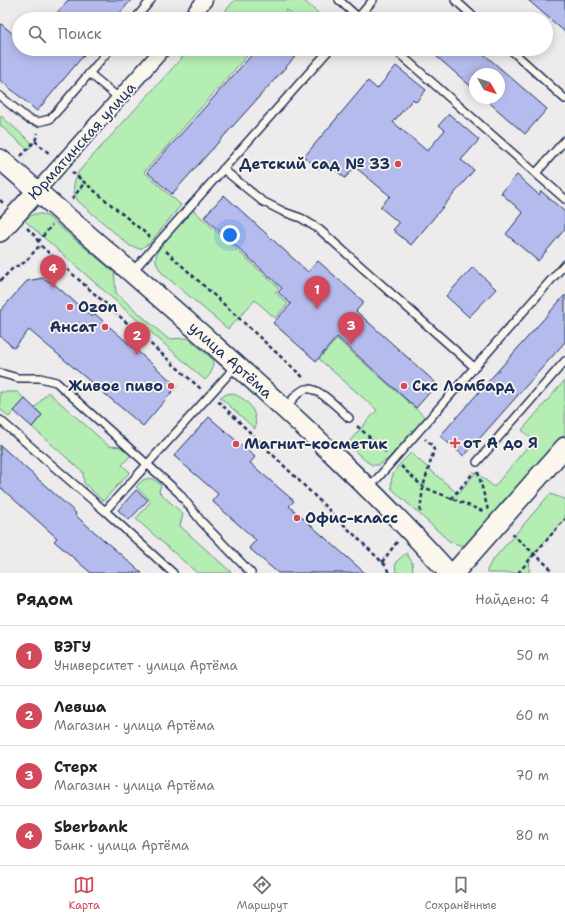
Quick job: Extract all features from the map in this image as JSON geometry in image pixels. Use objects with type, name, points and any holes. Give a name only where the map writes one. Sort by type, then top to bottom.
[{"type":"main road","name":"улица Артёма","points":[[5,164],[132,272],[285,408],[369,488],[449,573]]},
{"type":"main road","name":"Юрматинская улица","points":[[0,232],[37,191]]},
{"type":"main road","points":[[454,573],[565,447]]},
{"type":"street","points":[[195,12],[205,0]]},
{"type":"street","name":"Юрматинская улица","points":[[37,191],[157,56]]},
{"type":"lane","points":[[141,12],[151,0]]},
{"type":"lane","points":[[339,0],[351,12]]},
{"type":"lane","points":[[364,12],[373,0]]},
{"type":"lane","points":[[455,0],[468,12]]},
{"type":"lane","points":[[0,96],[28,119],[38,122],[50,118],[104,56]]},
{"type":"lane","points":[[132,272],[324,56]]},
{"type":"lane","points":[[402,56],[565,199]]},
{"type":"lane","points":[[518,56],[565,98]]},
{"type":"lane","points":[[89,73],[120,99]]},
{"type":"lane","points":[[536,173],[565,140]]},
{"type":"lane","points":[[223,169],[262,201],[284,212],[301,218],[320,230],[474,367]]},
{"type":"lane","points":[[369,488],[565,264]]},
{"type":"lane","points":[[477,462],[565,361]]},
{"type":"lane","points":[[105,511],[237,365]]},
{"type":"lane","points":[[0,373],[18,378],[40,378],[56,382],[179,493],[201,521],[251,573]]},
{"type":"lane","points":[[285,408],[299,393],[307,389],[317,390],[349,418]]},
{"type":"lane","points":[[0,420],[105,511],[173,573]]},
{"type":"path","points":[[5,164],[34,141],[44,120]]},
{"type":"path","points":[[34,141],[178,261],[317,390]]},
{"type":"path","points":[[418,432],[432,445],[434,450],[424,487],[420,512]]},
{"type":"path","points":[[424,487],[452,499],[478,509],[489,514],[477,469],[452,499]]},
{"type":"path","points":[[518,573],[565,519]]},
{"type":"path","points":[[507,529],[549,567],[552,573]]},
{"type":"path","points":[[382,562],[401,537]]},
{"type":"path","points":[[384,573],[387,569]]},
{"type":"green space","points":[[235,0],[303,0],[317,12],[289,12],[287,10],[285,12],[224,12]]},
{"type":"green space","points":[[184,56],[247,56],[144,172],[181,205],[150,243],[140,249],[130,246],[78,201],[74,193],[74,183],[79,171]]},
{"type":"green space","points":[[0,115],[33,144],[28,150],[0,125]]},
{"type":"green space","points":[[193,210],[279,288],[275,292],[288,304],[275,318],[255,300],[228,329],[163,274],[156,261],[157,252],[171,232]]},
{"type":"green space","points":[[34,214],[42,214],[48,217],[114,272],[116,293],[168,339],[188,338],[212,359],[212,371],[205,380],[24,220]]},
{"type":"green space","points":[[337,339],[425,417],[388,459],[378,465],[372,465],[366,461],[347,444],[377,410],[319,359]]},
{"type":"green space","points":[[565,380],[565,443],[468,546],[459,545],[449,541],[392,489],[392,478],[396,469],[411,453],[458,494],[476,472],[494,487],[533,440],[522,430]]},
{"type":"green space","points":[[0,392],[17,392],[25,399],[9,417],[0,409]]},
{"type":"green space","points":[[48,392],[109,446],[121,447],[131,455],[122,465],[130,472],[103,501],[84,483],[83,472],[32,427],[42,415],[35,408]]},
{"type":"green space","points":[[230,393],[242,398],[250,406],[255,416],[255,429],[220,397]]},
{"type":"green space","points":[[150,478],[161,485],[159,492],[183,514],[180,526],[232,573],[197,573],[136,519],[151,501],[136,487],[143,480]]},
{"type":"green space","points":[[550,494],[565,499],[565,519],[530,557],[529,573],[487,573],[492,561]]},
{"type":"green space","points":[[406,553],[412,562],[413,573],[396,573],[395,563]]},
{"type":"building","points":[[68,0],[131,0],[121,12],[58,12]]},
{"type":"building","points":[[528,0],[565,0],[565,32],[553,22],[553,12],[542,12]]},
{"type":"building","points":[[0,23],[12,33],[12,56],[83,56],[37,111],[0,80]]},
{"type":"building","points":[[251,56],[296,56],[172,194],[147,172]]},
{"type":"building","points":[[436,56],[486,56],[500,68],[469,68],[469,85]]},
{"type":"building","name":"Детский сад № 33","points":[[396,66],[426,90],[416,102],[413,99],[393,122],[427,151],[445,130],[439,125],[449,114],[479,140],[461,160],[474,170],[411,245],[393,230],[399,223],[380,207],[390,196],[355,167],[345,178],[325,161],[319,169],[304,157],[368,81],[377,89]]},
{"type":"building","points":[[505,72],[547,109],[525,134],[491,104],[505,104]]},
{"type":"building","points":[[517,175],[539,195],[541,191],[565,212],[565,229],[538,261],[506,234],[523,213],[501,193]]},
{"type":"building","points":[[224,195],[308,272],[318,261],[364,302],[356,311],[437,384],[416,408],[337,337],[316,361],[273,323],[291,304],[278,292],[282,288],[204,217]]},
{"type":"building","points":[[473,267],[496,289],[469,317],[446,296]]},
{"type":"building","points":[[43,278],[54,284],[92,317],[95,314],[177,386],[143,426],[29,330],[14,348],[0,336],[0,311],[27,281]]},
{"type":"building","points":[[565,295],[565,342],[464,456],[440,436]]},
{"type":"building","points":[[25,399],[42,415],[32,427],[14,411]]},
{"type":"building","points":[[209,417],[255,457],[250,463],[294,501],[289,506],[365,573],[278,573],[249,548],[256,540],[212,501],[218,494],[174,456]]},
{"type":"building","points":[[0,445],[76,513],[75,515],[142,573],[91,573],[54,541],[57,538],[0,487]]},
{"type":"building","points":[[136,490],[148,500],[129,520],[118,510]]},
{"type":"place","name":"Детский сад № 33","points":[[398,164]]},
{"type":"place","name":"Sberbank","points":[[53,288]]},
{"type":"place","name":"Ozon","points":[[70,307]]},
{"type":"place","name":"ВЭГУ","points":[[317,309]]},
{"type":"place","name":"Ансат","points":[[105,327]]},
{"type":"place","name":"Стерх","points":[[351,345]]},
{"type":"place","name":"Левша","points":[[137,355]]},
{"type":"place","name":"Живое пиво","points":[[171,386]]},
{"type":"place","name":"Скс Ломбард","points":[[404,386]]},
{"type":"place","name":"от А до Я","points":[[455,443]]},
{"type":"place","name":"Магнит-косметик","points":[[236,444]]},
{"type":"place","name":"Офис-класс","points":[[297,518]]}]
